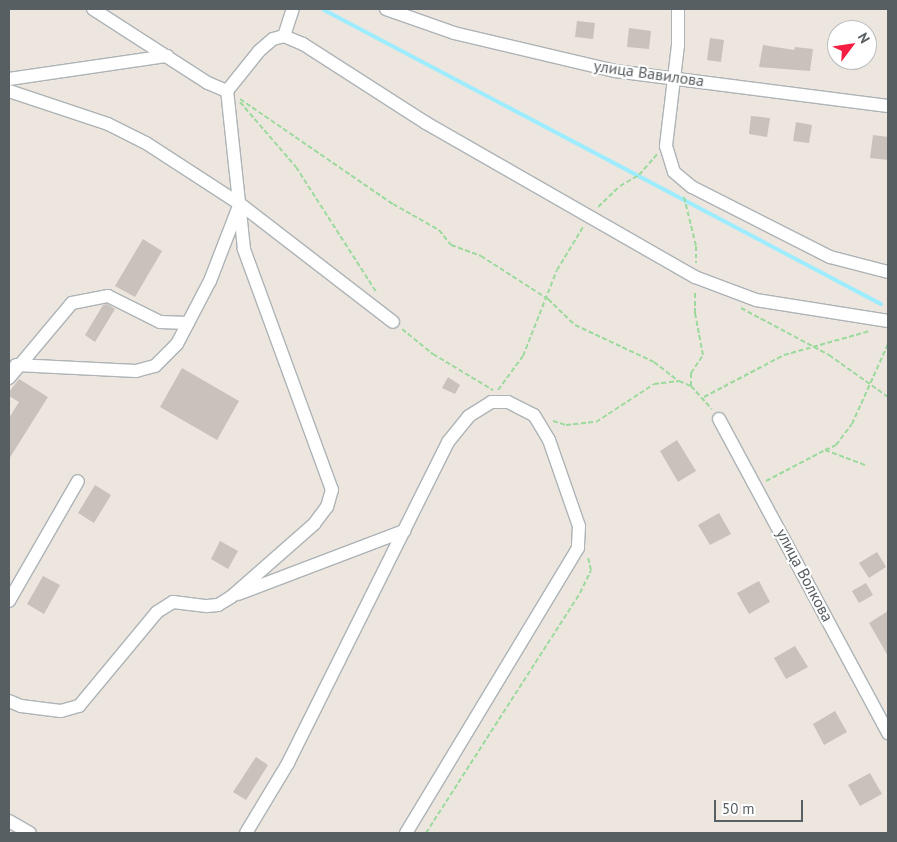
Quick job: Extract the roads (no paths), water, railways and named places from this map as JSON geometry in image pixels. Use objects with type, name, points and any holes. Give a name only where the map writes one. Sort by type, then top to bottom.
[{"type":"street","points":[[93,9],[208,83],[227,91]]},
{"type":"street","points":[[284,36],[293,9]]},
{"type":"street","name":"улица Вавилова","points":[[386,9],[454,33],[511,48],[615,71],[676,77],[888,106]]},
{"type":"street","points":[[678,9],[676,77],[666,146],[674,172],[692,186],[830,257],[888,272]]},
{"type":"street","points":[[9,701],[21,706],[61,711],[79,706],[157,612],[173,602],[207,606],[218,605],[231,597],[314,524],[327,507],[332,490],[244,249],[227,91],[259,51],[274,39],[284,36],[303,44],[426,123],[695,277],[756,300],[884,324]]},
{"type":"street","points":[[9,79],[167,56]]},
{"type":"street","points":[[9,91],[108,124],[146,143],[240,204],[393,322]]},
{"type":"street","points":[[16,366],[136,371],[155,366],[177,344],[210,280],[240,204]]},
{"type":"street","points":[[9,378],[16,366],[72,303],[108,296],[160,322],[188,323]]},
{"type":"street","points":[[246,833],[288,763],[448,442],[469,416],[491,402],[508,402],[534,415],[549,440],[580,526],[578,548],[406,833]]},
{"type":"street","name":"улица Волкова","points":[[719,419],[887,728]]},
{"type":"street","points":[[9,601],[78,481]]},
{"type":"street","points":[[231,597],[404,531]]},
{"type":"street","points":[[9,821],[30,833]]},
{"type":"waterway","points":[[324,10],[881,304]]}]
